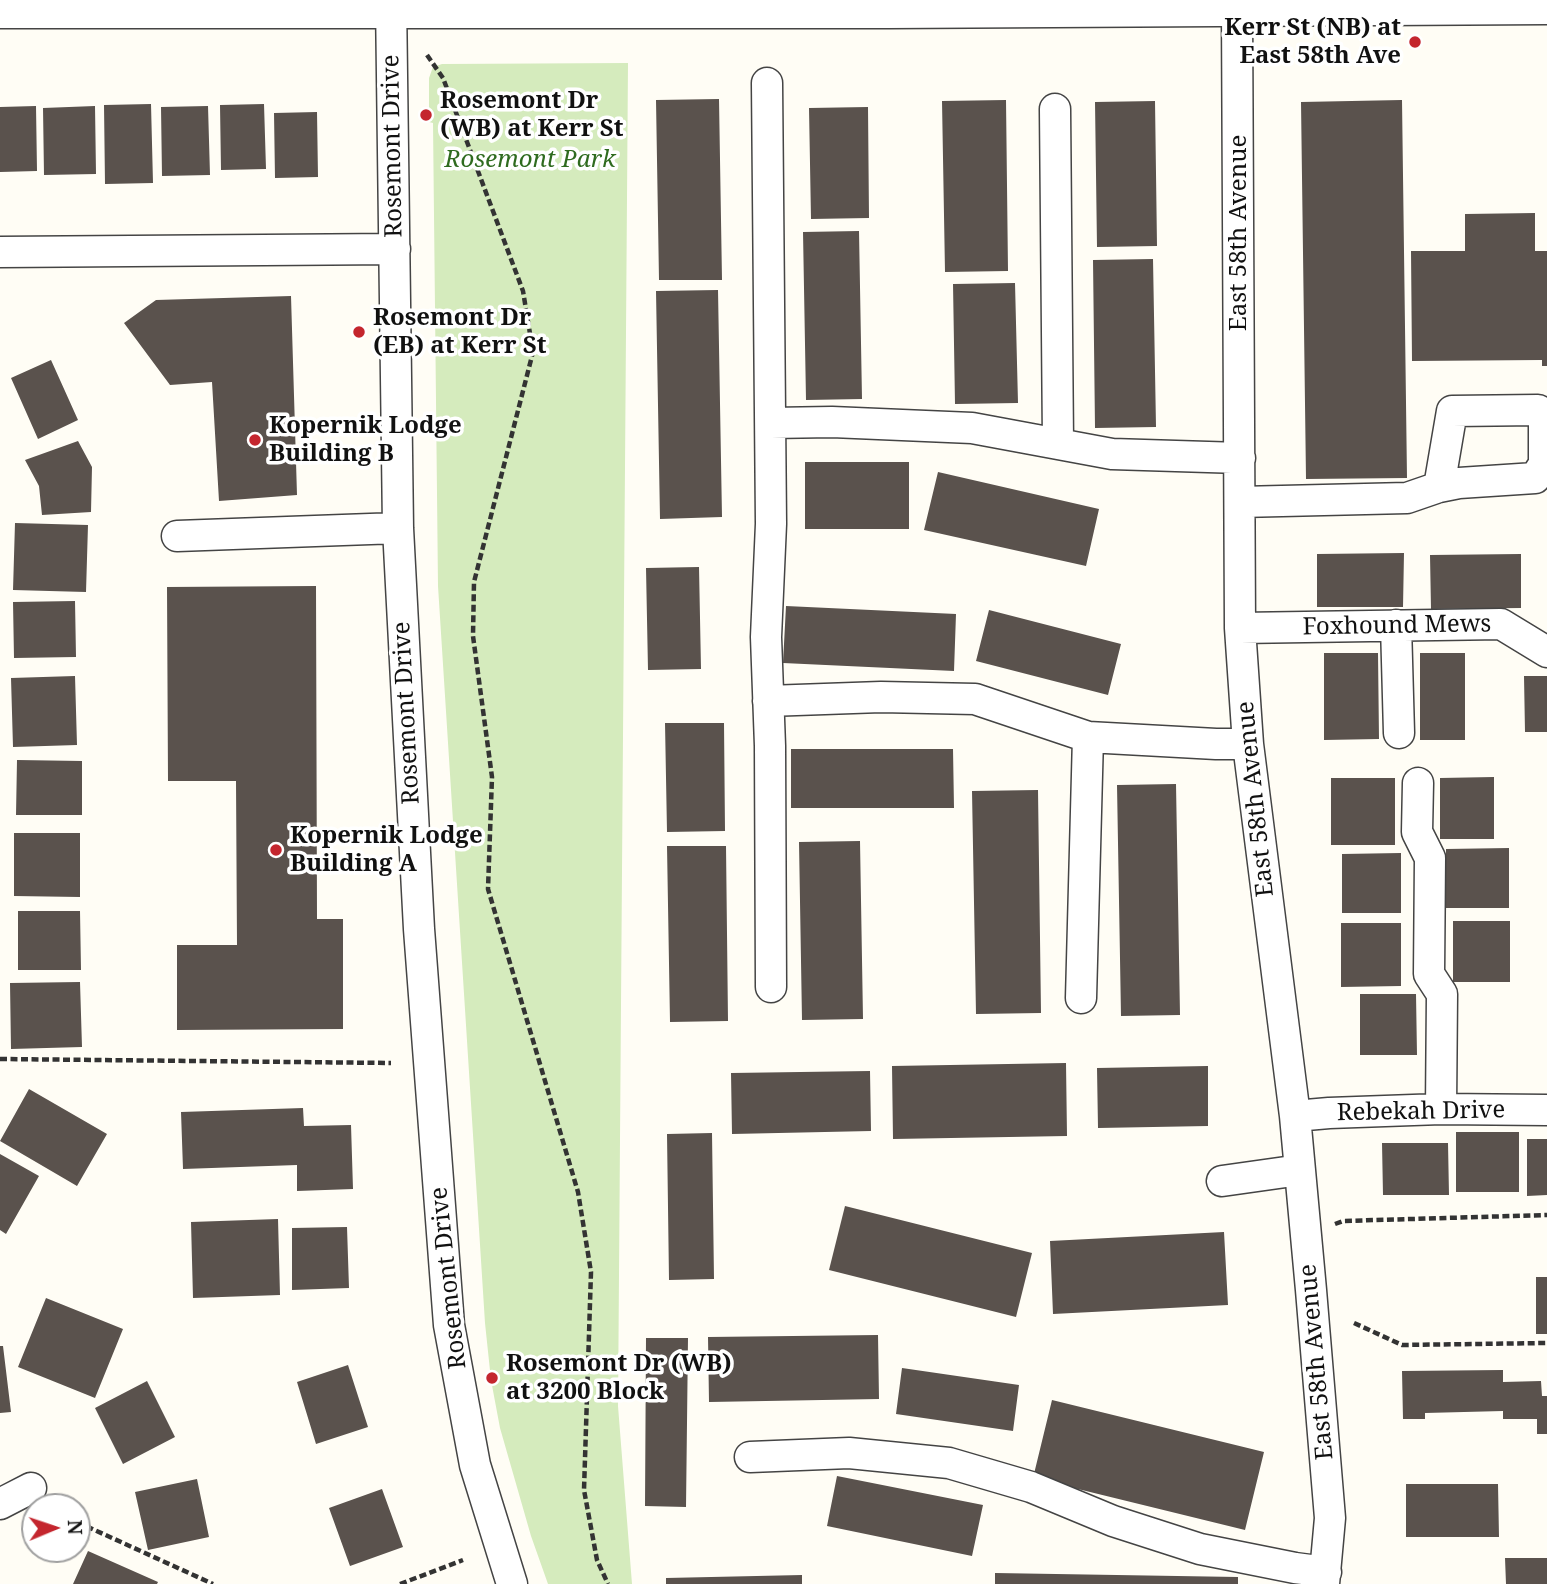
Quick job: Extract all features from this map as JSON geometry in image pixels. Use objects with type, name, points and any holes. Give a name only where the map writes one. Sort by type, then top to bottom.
[{"type":"street","points":[[0,13],[391,6],[1237,10],[1516,4],[1547,9]]},
{"type":"street","name":"Rosemont Drive","points":[[391,6],[398,528],[419,929],[449,1325],[475,1465],[512,1584]]},
{"type":"street","name":"East 58th Avenue","points":[[1237,10],[1240,628],[1248,744],[1300,1170],[1330,1518],[1325,1578]]},
{"type":"street","points":[[767,83],[771,524],[766,637],[771,987]]},
{"type":"street","points":[[1055,108],[1058,443]]},
{"type":"street","points":[[0,252],[395,249]]},
{"type":"street","points":[[771,423],[832,422],[972,428],[1112,454],[1240,458]]},
{"type":"street","points":[[1240,502],[1407,498],[1439,487]]},
{"type":"street","points":[[177,536],[398,528]]},
{"type":"street","name":"Foxhound Mews","points":[[1240,628],[1501,624],[1547,652]]},
{"type":"street","points":[[1396,625],[1399,733]]},
{"type":"street","points":[[768,701],[881,697],[975,699],[1088,737],[1248,744]]},
{"type":"street","points":[[1081,998],[1088,737]]},
{"type":"street","points":[[1418,783],[1417,832],[1430,858],[1429,974],[1442,994],[1441,1109]]},
{"type":"street","name":"Rebekah Drive","points":[[1295,1116],[1441,1109],[1547,1110]]},
{"type":"street","points":[[1222,1181],[1300,1170]]},
{"type":"street","points":[[750,1457],[849,1453],[948,1463],[1031,1487],[1114,1521],[1200,1549],[1295,1568],[1325,1578]]},
{"type":"street","points":[[0,1504],[31,1488]]},
{"type":"path","points":[[427,55],[443,78],[523,291],[533,352],[474,582],[473,636],[492,778],[488,888],[578,1192],[591,1272],[584,1490],[597,1560],[608,1584]]},
{"type":"path","points":[[0,1059],[391,1063]]},
{"type":"path","points":[[1331,1225],[1343,1221],[1547,1215]]},
{"type":"path","points":[[1354,1323],[1402,1345],[1547,1343]]},
{"type":"path","points":[[91,1528],[214,1584]]},
{"type":"path","points":[[400,1584],[463,1560]]},
{"type":"green space","name":"Rosemont Park","points":[[628,63],[618,1406],[632,1584],[548,1584],[531,1536],[500,1428],[491,1380],[485,1323],[438,586],[433,123],[429,122],[429,78],[433,67],[442,64]]},
{"type":"building","points":[[719,99],[722,280],[659,280],[656,100]]},
{"type":"building","points":[[1006,100],[1008,271],[945,272],[942,101]]},
{"type":"building","points":[[1402,100],[1407,478],[1306,479],[1301,102]]},
{"type":"building","points":[[1155,101],[1157,246],[1097,247],[1095,102]]},
{"type":"building","points":[[151,104],[153,183],[105,184],[104,105]]},
{"type":"building","points":[[264,104],[266,169],[221,170],[220,105]]},
{"type":"building","points":[[36,106],[37,171],[0,172],[0,107]]},
{"type":"building","points":[[95,106],[96,174],[44,175],[43,108]]},
{"type":"building","points":[[208,106],[210,175],[162,176],[161,107]]},
{"type":"building","points":[[868,107],[869,218],[811,219],[809,108]]},
{"type":"building","points":[[317,112],[318,177],[275,178],[274,113]]},
{"type":"building","points":[[1535,213],[1535,251],[1547,251],[1547,366],[1542,366],[1542,360],[1412,361],[1411,251],[1465,251],[1465,214]]},
{"type":"building","points":[[859,231],[862,399],[806,400],[803,232]]},
{"type":"building","points":[[1153,259],[1156,427],[1095,428],[1093,260]]},
{"type":"building","points":[[1015,283],[1018,403],[955,404],[953,284]]},
{"type":"building","points":[[718,290],[722,517],[660,519],[656,291]]},
{"type":"building","name":"Kopernik Lodge Building B","points":[[291,296],[297,495],[219,501],[212,382],[170,385],[124,323],[156,300]]},
{"type":"building","points":[[51,360],[78,420],[38,439],[11,378]]},
{"type":"building","points":[[78,441],[92,467],[91,512],[42,515],[39,486],[25,460]]},
{"type":"building","points":[[805,462],[909,462],[909,529],[805,529]]},
{"type":"building","points":[[938,472],[1099,509],[1086,566],[924,530]]},
{"type":"building","points":[[15,523],[88,525],[86,592],[13,590]]},
{"type":"building","points":[[1404,553],[1403,607],[1317,607],[1317,554]]},
{"type":"building","points":[[1521,554],[1521,608],[1431,609],[1430,555]]},
{"type":"building","points":[[699,567],[701,669],[648,670],[646,568]]},
{"type":"building","name":"Kopernik Lodge Building A","points":[[316,586],[317,919],[343,919],[343,1029],[177,1030],[177,945],[237,945],[236,781],[168,781],[167,587]]},
{"type":"building","points":[[75,601],[76,657],[14,658],[13,602]]},
{"type":"building","points":[[786,606],[956,614],[954,671],[783,663]]},
{"type":"building","points":[[989,610],[1121,644],[1108,695],[976,661]]},
{"type":"building","points":[[1324,653],[1378,653],[1379,739],[1324,740]]},
{"type":"building","points":[[1420,653],[1465,653],[1465,740],[1420,740]]},
{"type":"building","points":[[75,676],[77,745],[13,747],[11,678]]},
{"type":"building","points":[[1524,676],[1547,676],[1547,732],[1525,732]]},
{"type":"building","points":[[665,723],[724,723],[725,831],[667,832]]},
{"type":"building","points":[[791,749],[953,749],[954,808],[791,808]]},
{"type":"building","points":[[17,760],[82,761],[82,815],[16,815]]},
{"type":"building","points":[[1494,777],[1494,839],[1440,839],[1440,778]]},
{"type":"building","points":[[1331,778],[1395,778],[1395,845],[1331,845]]},
{"type":"building","points":[[1176,784],[1180,1015],[1121,1016],[1117,785]]},
{"type":"building","points":[[1038,790],[1041,1013],[976,1014],[972,791]]},
{"type":"building","points":[[14,833],[80,833],[80,897],[14,896]]},
{"type":"building","points":[[860,841],[863,1019],[802,1020],[799,842]]},
{"type":"building","points":[[667,846],[726,846],[728,1021],[670,1022]]},
{"type":"building","points":[[1509,848],[1509,908],[1446,908],[1446,849]]},
{"type":"building","points":[[1401,853],[1401,913],[1342,913],[1342,854]]},
{"type":"building","points":[[18,911],[80,911],[81,970],[18,970]]},
{"type":"building","points":[[1453,921],[1510,921],[1510,982],[1453,982]]},
{"type":"building","points":[[1341,923],[1401,923],[1401,986],[1341,987]]},
{"type":"building","points":[[80,982],[82,1047],[11,1049],[10,983]]},
{"type":"building","points":[[1360,994],[1416,994],[1417,1055],[1360,1055]]},
{"type":"building","points":[[1066,1063],[1067,1136],[893,1139],[892,1066]]},
{"type":"building","points":[[1208,1066],[1208,1126],[1098,1128],[1097,1068]]},
{"type":"building","points":[[870,1071],[871,1131],[732,1134],[731,1073]]},
{"type":"building","points":[[29,1089],[107,1134],[77,1186],[0,1141]]},
{"type":"building","points":[[303,1108],[304,1126],[351,1125],[353,1189],[297,1191],[297,1165],[183,1169],[181,1112]]},
{"type":"building","points":[[1456,1132],[1519,1132],[1519,1192],[1456,1192]]},
{"type":"building","points":[[712,1133],[714,1279],[669,1280],[667,1134]]},
{"type":"building","points":[[1527,1139],[1547,1139],[1547,1195],[1527,1196]]},
{"type":"building","points":[[1382,1143],[1448,1143],[1449,1195],[1383,1195]]},
{"type":"building","points":[[0,1154],[39,1176],[6,1234],[0,1230]]},
{"type":"building","points":[[845,1206],[1032,1253],[1016,1317],[829,1270]]},
{"type":"building","points":[[278,1219],[280,1295],[193,1298],[191,1222]]},
{"type":"building","points":[[347,1227],[349,1288],[292,1290],[292,1228]]},
{"type":"building","points":[[1224,1232],[1228,1305],[1053,1314],[1050,1241]]},
{"type":"building","points":[[1536,1277],[1547,1277],[1547,1334],[1536,1334]]},
{"type":"building","points":[[46,1298],[123,1329],[95,1398],[18,1367]]},
{"type":"building","points":[[878,1335],[879,1399],[709,1402],[708,1337]]},
{"type":"building","points":[[646,1338],[688,1338],[686,1507],[645,1506]]},
{"type":"building","points":[[0,1346],[3,1346],[11,1412],[0,1413]]},
{"type":"building","points":[[348,1365],[368,1427],[316,1444],[297,1382]]},
{"type":"building","points":[[902,1368],[1019,1385],[1013,1431],[896,1414]]},
{"type":"building","points":[[1503,1370],[1503,1382],[1541,1381],[1542,1396],[1547,1396],[1547,1434],[1537,1434],[1537,1419],[1503,1419],[1503,1411],[1425,1413],[1425,1419],[1403,1419],[1402,1371]]},
{"type":"building","points":[[147,1381],[175,1437],[123,1464],[95,1408]]},
{"type":"building","points":[[1052,1400],[1264,1452],[1245,1530],[1033,1478]]},
{"type":"building","points":[[837,1476],[983,1505],[972,1556],[827,1526]]},
{"type":"building","points":[[197,1479],[209,1537],[148,1550],[135,1492]]},
{"type":"building","points":[[1406,1484],[1498,1484],[1499,1537],[1406,1537]]},
{"type":"building","points":[[382,1489],[403,1547],[350,1566],[329,1508]]},
{"type":"building","points":[[91,1552],[158,1582],[157,1584],[73,1584],[83,1563],[91,1563]]},
{"type":"building","points":[[1505,1558],[1547,1558],[1547,1584],[1506,1584]]},
{"type":"building","points":[[995,1573],[1238,1577],[1238,1584],[995,1584]]},
{"type":"building","points":[[802,1575],[802,1584],[666,1584],[666,1578]]},
{"type":"place","name":"Kerr St (NB) at East 58th Ave","points":[[1415,42]]},
{"type":"place","name":"Rosemont Dr (WB) at Kerr St","points":[[426,115]]},
{"type":"place","name":"Rosemont Dr (EB) at Kerr St","points":[[359,332]]},
{"type":"place","name":"Kopernik Lodge Building B","points":[[255,440]]},
{"type":"place","name":"Kopernik Lodge Building A","points":[[276,850]]},
{"type":"place","name":"Rosemont Dr (WB) at 3200 Block","points":[[492,1378]]}]
